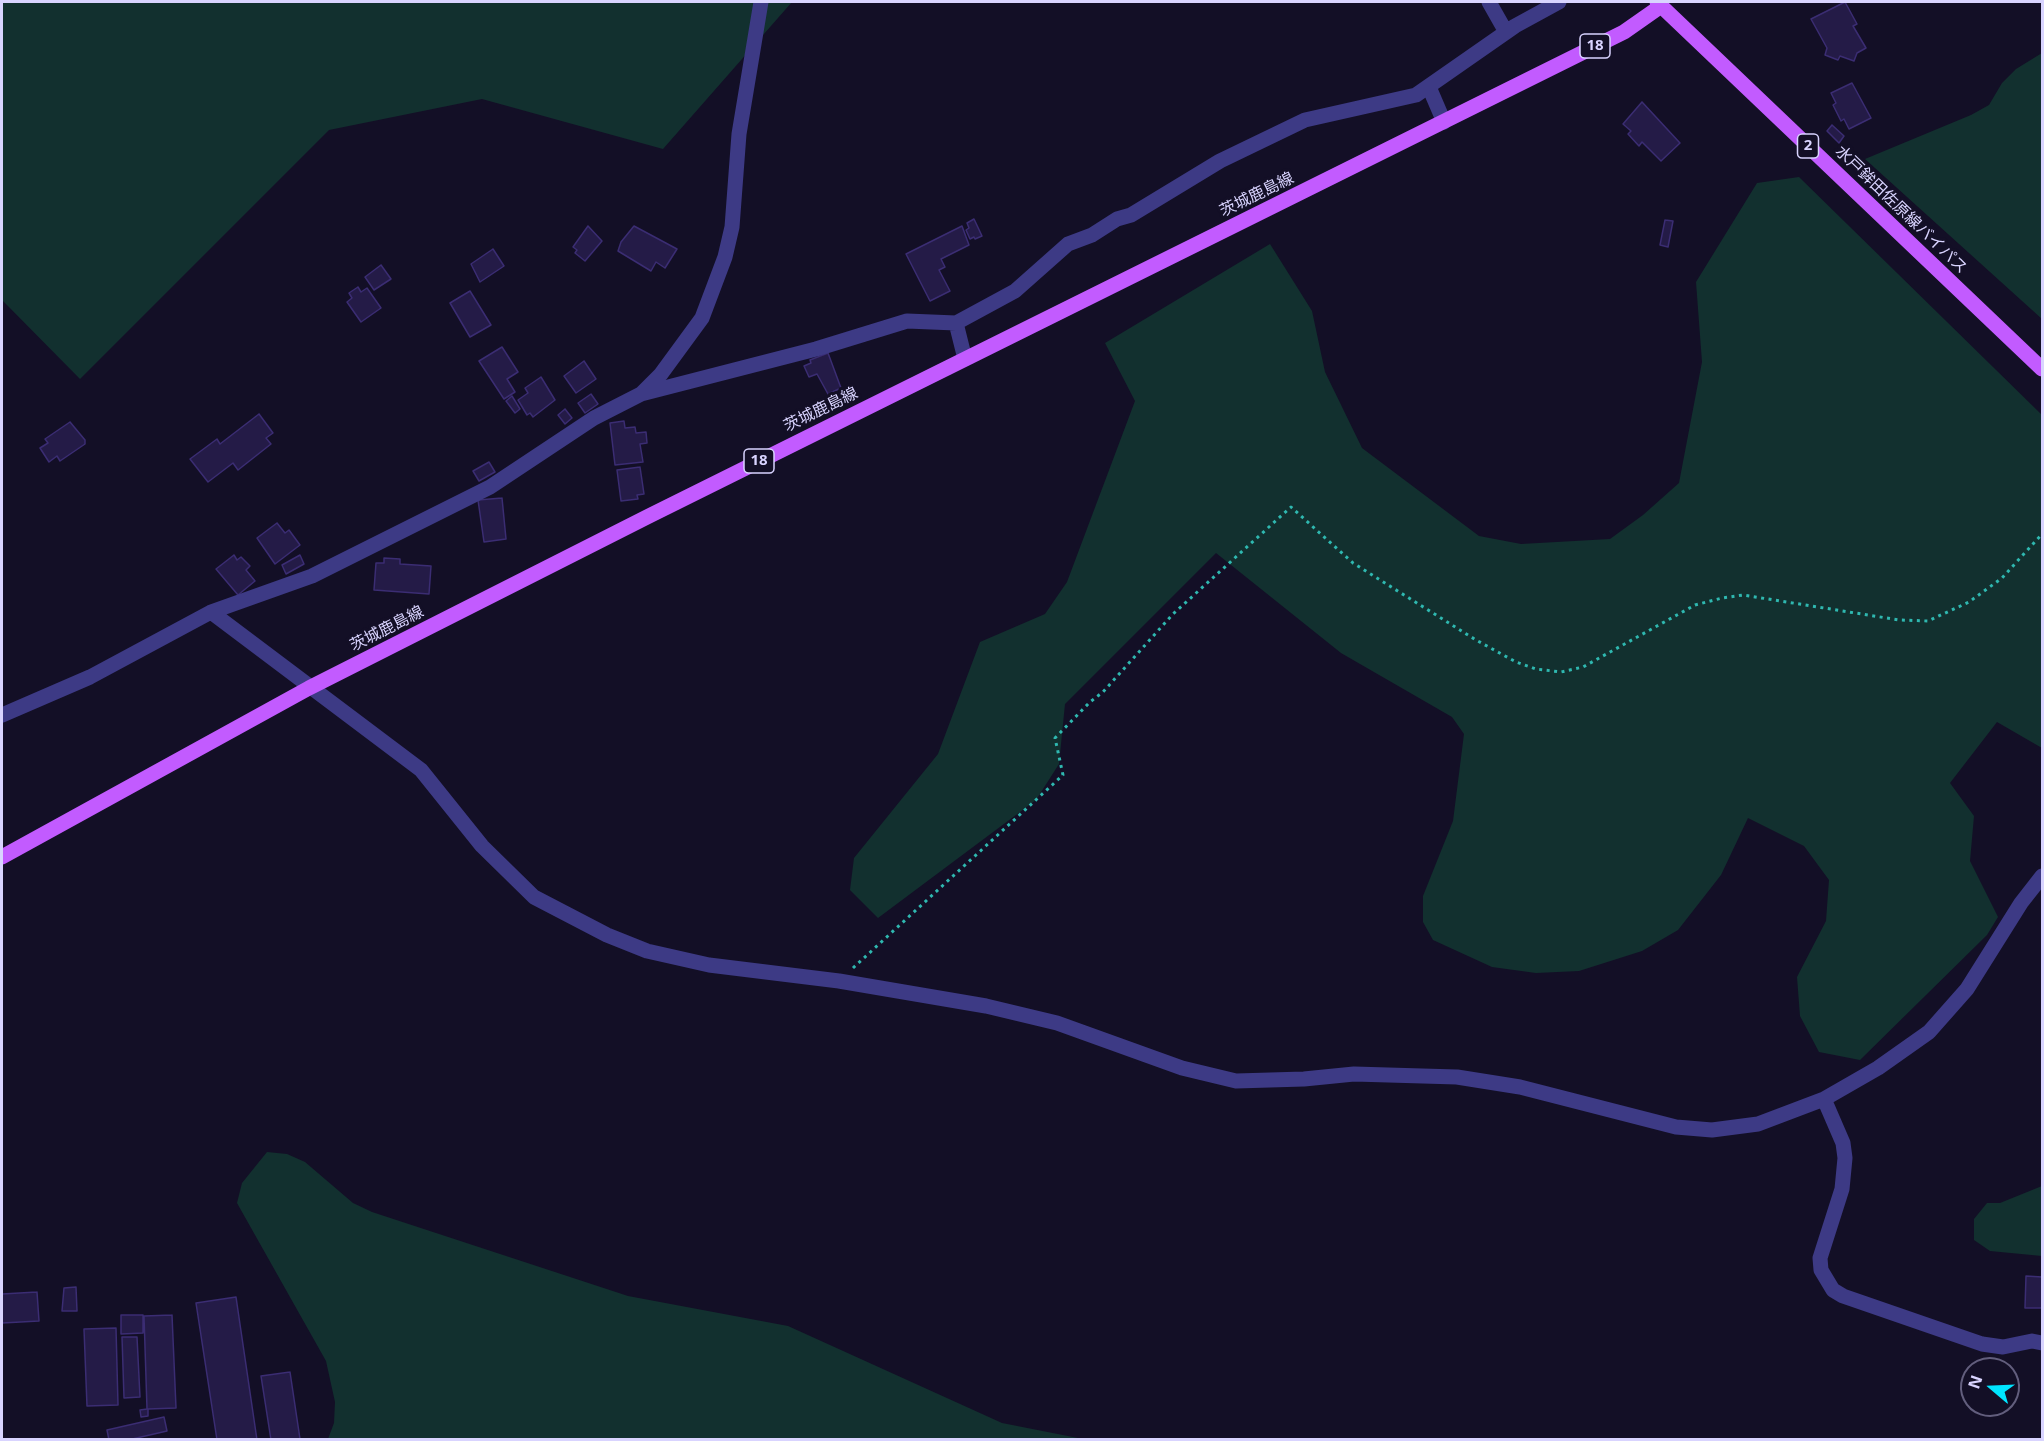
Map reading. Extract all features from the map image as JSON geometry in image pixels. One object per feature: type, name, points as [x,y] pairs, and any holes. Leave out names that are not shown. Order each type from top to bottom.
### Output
[{"type":"main road","name":"茨城鹿島線","points":[[2,857],[309,688],[1624,32],[1659,4]]},
{"type":"main road","name":"水戸鉾田佐原線バイパス","points":[[1659,4],[2043,369]]},
{"type":"street","points":[[640,394],[661,374],[702,318],[722,267],[732,227],[739,134],[761,2]]},
{"type":"street","points":[[1489,2],[1506,32]]},
{"type":"street","points":[[2,715],[90,677],[211,612],[312,576],[490,487],[594,418],[640,394],[806,352],[907,321],[956,322],[1015,291],[1068,244],[1092,235],[1117,219],[1131,215],[1220,160],[1305,120],[1416,95],[1506,32],[1559,2]]},
{"type":"street","points":[[1429,87],[1444,122]]},
{"type":"street","points":[[956,322],[965,359]]},
{"type":"street","points":[[211,612],[309,688],[421,770],[482,846],[534,897],[577,921],[647,951],[709,965],[838,981],[986,1006],[1057,1023],[1182,1068],[1236,1081],[1304,1079],[1354,1074],[1457,1077],[1531,1090],[1676,1127],[1712,1130],[1758,1124],[1824,1099],[1878,1068],[1929,1032],[1967,990],[2021,903],[2043,876]]},
{"type":"street","points":[[1824,1099],[1843,1143],[1845,1158],[1842,1189],[1820,1258],[1821,1270],[1833,1290],[1843,1296],[1982,1344],[2003,1347],[2032,1341],[2043,1343]]},
{"type":"path","points":[[838,981],[1063,775],[1054,738],[1103,692],[1173,614],[1291,507],[1353,563],[1476,640],[1516,662],[1536,669],[1561,672],[1583,667],[1695,605],[1743,595],[1899,620],[1928,621],[1969,602],[2002,578],[2043,534]]},
{"type":"green space","points":[[2,2],[792,2],[663,149],[482,99],[329,130],[80,379],[2,300]]},
{"type":"green space","points":[[2042,53],[2042,319],[1865,159],[1971,115],[1989,105],[2002,83],[2016,69]]},
{"type":"green space","points":[[1799,177],[2042,415],[2042,748],[1997,722],[1950,783],[1974,816],[1970,861],[1998,917],[1987,935],[1860,1060],[1819,1052],[1800,1016],[1797,977],[1826,921],[1829,880],[1804,846],[1748,818],[1721,875],[1678,930],[1642,951],[1579,971],[1536,973],[1492,967],[1433,940],[1423,922],[1423,896],[1453,821],[1464,734],[1452,717],[1341,653],[1216,553],[1065,704],[1059,764],[1036,800],[878,918],[850,890],[854,858],[938,754],[980,642],[1045,614],[1067,582],[1135,401],[1105,343],[1270,244],[1312,311],[1325,372],[1362,448],[1479,536],[1521,544],[1610,539],[1643,515],[1679,483],[1702,362],[1696,282],[1757,183]]},
{"type":"green space","points":[[267,1152],[287,1154],[305,1162],[353,1203],[372,1212],[628,1296],[788,1326],[1002,1423],[1083,1439],[328,1439],[334,1423],[335,1402],[326,1361],[237,1203],[242,1183]]},
{"type":"green space","points":[[2042,1186],[2042,1256],[1990,1251],[1974,1240],[1974,1219],[1987,1203],[2000,1203]]},
{"type":"building","points":[[1845,2],[1857,24],[1853,26],[1866,48],[1857,53],[1854,61],[1840,56],[1838,60],[1825,55],[1827,48],[1811,19]]},
{"type":"building","points":[[1852,83],[1871,118],[1849,129],[1844,119],[1841,121],[1833,105],[1836,103],[1831,93]]},
{"type":"building","points":[[1642,102],[1680,143],[1661,161],[1642,142],[1639,146],[1628,134],[1631,131],[1623,124]]},
{"type":"building","points":[[1832,125],[1844,136],[1839,143],[1827,131]]},
{"type":"building","points":[[974,219],[982,236],[970,239],[966,230],[969,228],[967,223]]},
{"type":"building","points":[[1665,220],[1673,221],[1668,247],[1660,245]]},
{"type":"building","points":[[588,226],[602,241],[585,261],[575,253],[577,250],[573,247]]},
{"type":"building","points":[[634,226],[677,249],[665,268],[656,262],[651,271],[618,251],[621,242]]},
{"type":"building","points":[[962,226],[969,245],[941,259],[945,267],[939,270],[950,291],[930,301],[906,254]]},
{"type":"building","points":[[493,249],[504,266],[480,282],[471,264]]},
{"type":"building","points":[[381,265],[391,279],[374,290],[365,277]]},
{"type":"building","points":[[358,287],[361,292],[367,288],[381,308],[361,322],[347,302],[352,298],[349,293]]},
{"type":"building","points":[[470,291],[491,325],[470,337],[450,303]]},
{"type":"building","points":[[502,347],[518,372],[507,379],[515,392],[504,399],[479,361]]},
{"type":"building","points":[[828,353],[841,388],[828,394],[817,374],[809,377],[804,366],[811,363],[810,360]]},
{"type":"building","points":[[584,361],[596,379],[576,393],[564,376]]},
{"type":"building","points":[[541,377],[555,400],[533,417],[530,413],[527,415],[518,400],[528,393],[525,388]]},
{"type":"building","points":[[591,394],[598,404],[585,413],[578,403]]},
{"type":"building","points":[[512,396],[520,409],[515,413],[506,401]]},
{"type":"building","points":[[565,409],[572,418],[565,424],[558,415]]},
{"type":"building","points":[[259,414],[273,433],[266,438],[271,444],[238,470],[233,463],[208,482],[190,459],[217,439],[220,444]]},
{"type":"building","points":[[624,421],[625,428],[635,427],[636,433],[646,432],[647,443],[640,444],[643,462],[615,465],[610,423]]},
{"type":"building","points":[[70,422],[85,440],[85,444],[60,461],[57,456],[49,462],[40,448],[48,443],[45,439]]},
{"type":"building","points":[[489,462],[495,472],[479,481],[473,471]]},
{"type":"building","points":[[640,467],[644,494],[637,495],[638,499],[621,501],[617,470]]},
{"type":"building","points":[[502,498],[506,539],[484,542],[478,500]]},
{"type":"building","points":[[277,523],[285,533],[289,530],[300,545],[275,564],[257,538]]},
{"type":"building","points":[[234,555],[237,560],[241,557],[250,566],[246,570],[255,581],[238,595],[216,569]]},
{"type":"building","points":[[300,555],[304,564],[286,574],[282,565]]},
{"type":"building","points":[[384,558],[400,559],[400,564],[431,566],[429,594],[374,590],[376,563],[384,563]]},
{"type":"building","points":[[2026,1276],[2042,1277],[2042,1308],[2025,1308]]},
{"type":"building","points":[[76,1287],[77,1311],[62,1311],[64,1288]]},
{"type":"building","points":[[37,1292],[39,1321],[2,1323],[2,1294]]},
{"type":"building","points":[[236,1297],[257,1440],[217,1440],[196,1303]]},
{"type":"building","points":[[121,1315],[143,1315],[143,1333],[121,1334]]},
{"type":"building","points":[[172,1315],[176,1408],[148,1409],[148,1416],[141,1417],[140,1410],[147,1409],[144,1316]]},
{"type":"building","points":[[116,1328],[118,1405],[87,1406],[84,1329]]},
{"type":"building","points":[[122,1337],[137,1337],[140,1397],[124,1398]]},
{"type":"building","points":[[290,1372],[300,1439],[271,1440],[261,1376]]},
{"type":"building","points":[[164,1417],[167,1431],[128,1440],[109,1440],[107,1430]]}]
